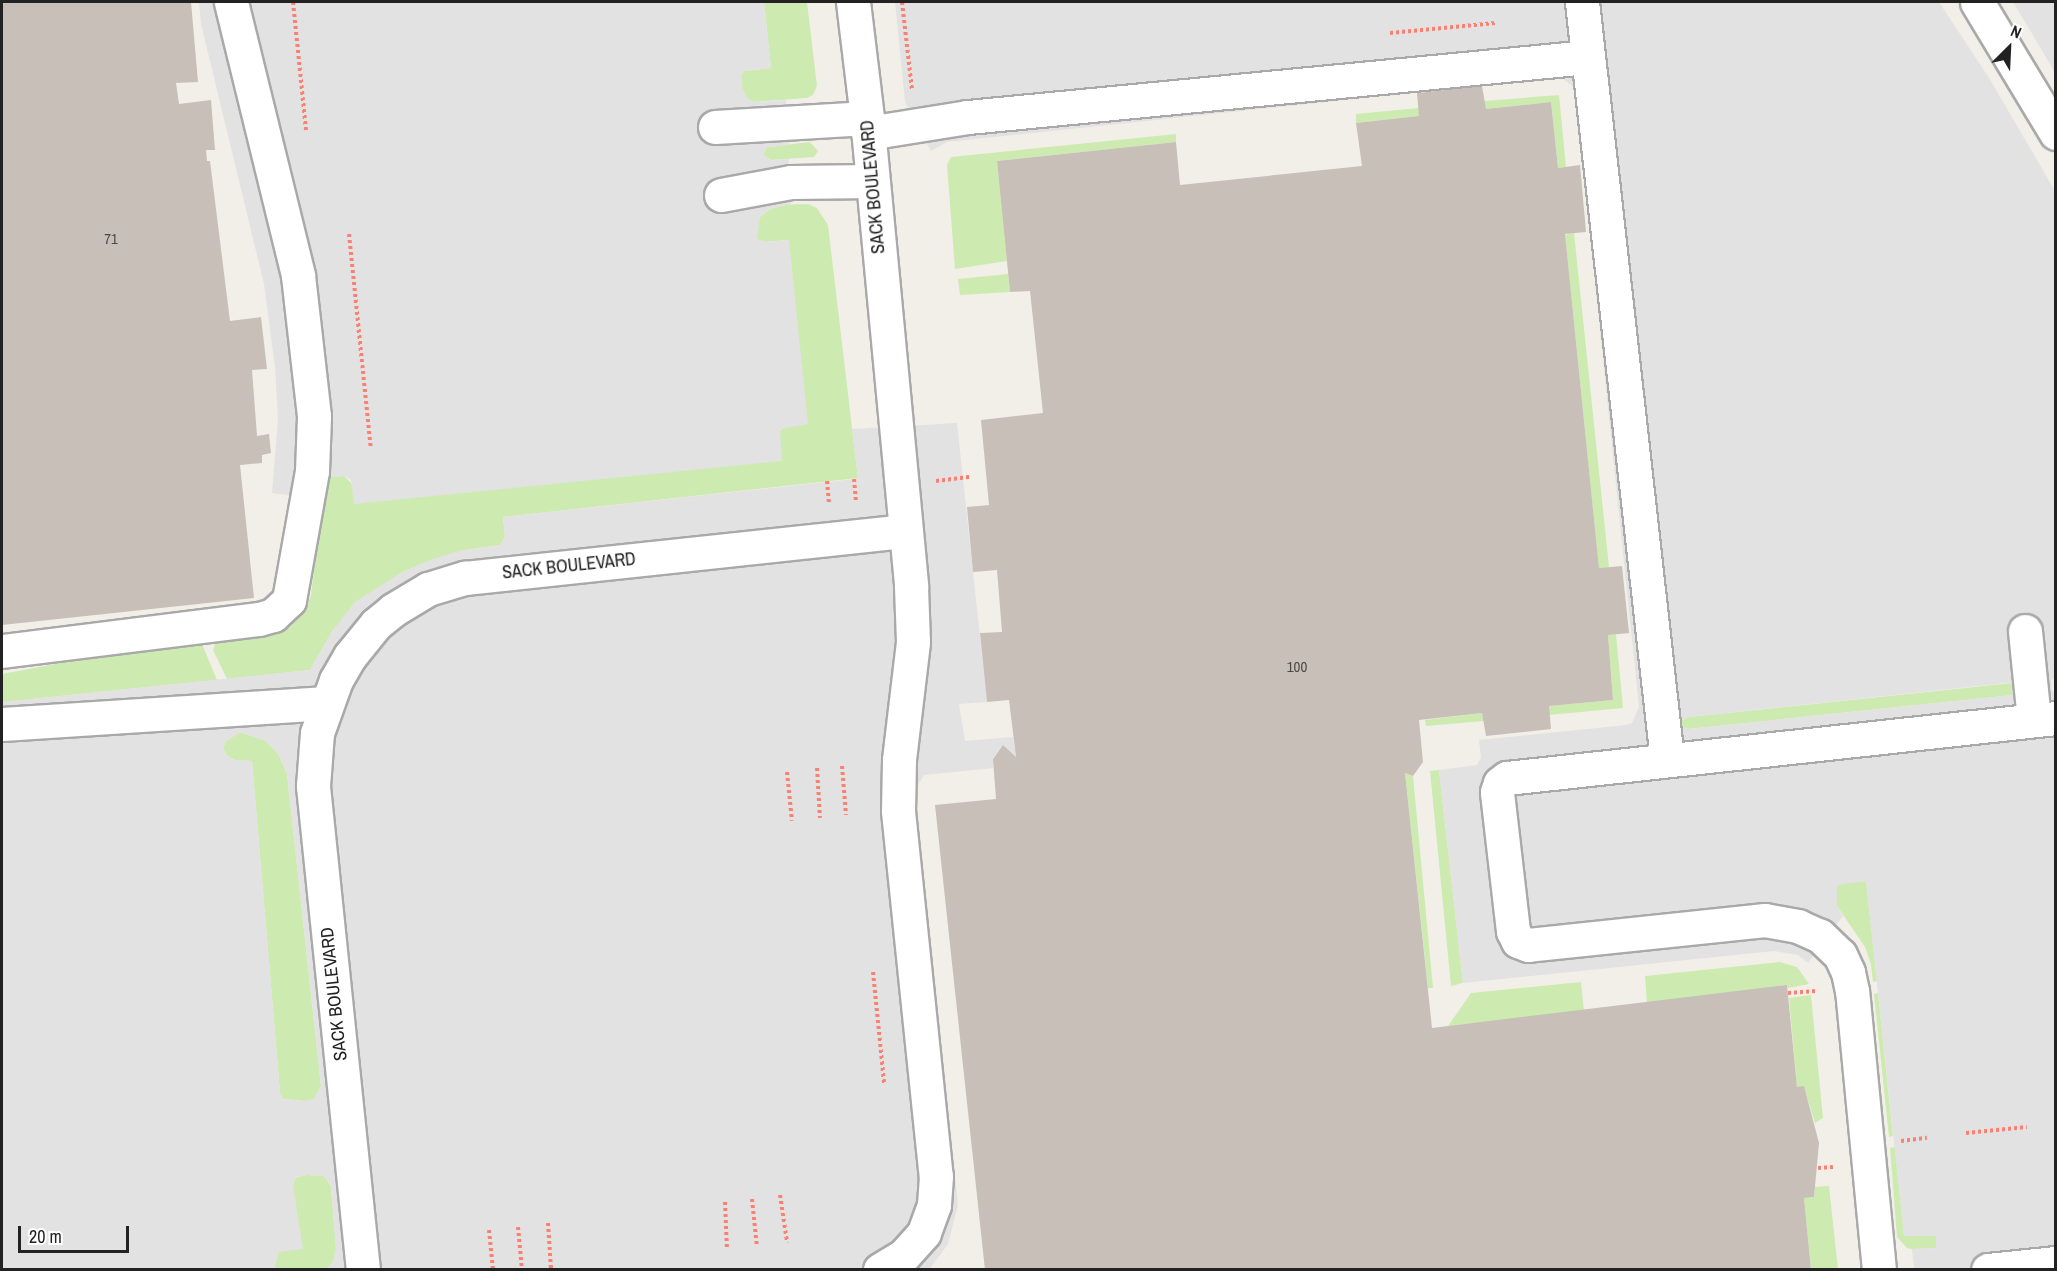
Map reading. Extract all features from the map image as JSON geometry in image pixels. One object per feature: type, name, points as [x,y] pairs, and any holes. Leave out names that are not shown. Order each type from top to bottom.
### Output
[{"type":"street","points":[[2,651],[261,619],[273,615],[289,600],[312,471],[314,416],[298,275],[231,2]]},
{"type":"street","name":"SACK BOULEVARD","points":[[363,1269],[313,786],[317,733],[326,703],[350,656],[376,624],[410,599],[446,583],[486,575],[906,531],[868,126],[853,2]]},
{"type":"street","points":[[1582,2],[1667,760]]},
{"type":"street","points":[[1977,2],[2055,133]]},
{"type":"street","points":[[715,127],[868,126],[1588,57]]},
{"type":"street","points":[[721,195],[791,182],[873,181]]},
{"type":"street","points":[[880,1269],[914,1247],[928,1224],[936,1197],[898,811],[899,760],[913,642],[906,531]]},
{"type":"street","points":[[1880,1269],[1852,991],[1848,972],[1832,946],[1820,936],[1798,926],[1765,920],[1528,945],[1518,941],[1513,931],[1497,792],[1500,783],[1507,778],[2045,719],[2025,631]]},
{"type":"street","points":[[2,724],[326,703]]},
{"type":"street","points":[[1988,1269],[2055,1263]]},
{"type":"path","points":[[293,2],[306,130]]},
{"type":"path","points":[[902,2],[913,97]]},
{"type":"path","points":[[1390,33],[1496,23]]},
{"type":"path","points":[[349,234],[371,449]]},
{"type":"path","points":[[842,766],[846,815]]},
{"type":"path","points":[[817,768],[820,818]]},
{"type":"path","points":[[788,772],[792,821]]},
{"type":"path","points":[[873,972],[884,1083]]},
{"type":"path","points":[[1788,993],[1816,991]]},
{"type":"path","points":[[1966,1134],[2027,1127]]},
{"type":"path","points":[[1894,1142],[1927,1138]]},
{"type":"path","points":[[1818,1168],[1834,1167]]},
{"type":"path","points":[[780,1195],[787,1242]]},
{"type":"path","points":[[753,1198],[757,1247]]},
{"type":"path","points":[[725,1202],[727,1249]]},
{"type":"path","points":[[548,1223],[551,1269]]},
{"type":"path","points":[[518,1227],[522,1269]]},
{"type":"path","points":[[489,1230],[493,1269]]},
{"type":"green space","points":[[764,2],[807,2],[817,86],[813,95],[807,98],[753,102],[747,98],[742,88],[741,75],[744,71],[771,68]]},
{"type":"green space","points":[[1559,95],[1566,167],[1558,168],[1551,102],[1486,109],[1484,101]]},
{"type":"green space","points":[[1419,108],[1419,116],[1356,123],[1356,114]]},
{"type":"green space","points":[[1176,134],[1176,142],[997,161],[1007,261],[955,269],[947,165],[951,157]]},
{"type":"green space","points":[[810,142],[818,151],[814,157],[771,160],[763,155],[767,147]]},
{"type":"green space","points":[[808,204],[817,208],[828,225],[858,478],[503,517],[505,537],[500,545],[459,551],[402,572],[333,630],[310,670],[227,679],[213,650],[216,640],[274,633],[289,628],[306,610],[311,595],[324,485],[331,477],[344,476],[352,484],[778,436],[782,427],[807,424],[788,240],[761,242],[757,239],[756,231],[760,217],[770,209],[780,205]]},
{"type":"green space","points":[[1574,233],[1609,567],[1599,568],[1565,235]]},
{"type":"green space","points":[[1008,274],[1010,292],[960,295],[958,279]]},
{"type":"green space","points":[[1616,634],[1623,708],[1549,715],[1549,706],[1613,700],[1608,635]]},
{"type":"green space","points":[[202,644],[217,680],[2,702],[2,674],[66,662]]},
{"type":"green space","points":[[2012,683],[2013,695],[1688,729],[1680,725],[1681,720],[1689,717]]},
{"type":"green space","points":[[1482,713],[1484,721],[1426,726],[1425,720]]},
{"type":"green space","points":[[240,732],[266,741],[279,755],[287,774],[321,1086],[314,1099],[304,1101],[283,1099],[280,1093],[252,761],[235,760],[227,756],[223,748],[226,741]]},
{"type":"green space","points":[[1439,770],[1463,983],[1451,986],[1430,771]]},
{"type":"green space","points":[[1405,773],[1413,776],[1433,988],[1428,988]]},
{"type":"green space","points":[[1866,881],[1877,981],[1873,982],[1871,964],[1865,947],[1837,906],[1836,888],[1839,883]]},
{"type":"green space","points":[[1780,962],[1797,967],[1809,984],[1647,1004],[1645,976]]},
{"type":"green space","points":[[1581,982],[1584,1011],[1448,1026],[1471,993]]},
{"type":"green space","points":[[1878,993],[1893,1136],[1889,1137],[1874,994]]},
{"type":"green space","points":[[1811,995],[1823,1118],[1815,1123],[1804,1087],[1797,1087],[1789,998]]},
{"type":"green space","points":[[1895,1147],[1904,1235],[1933,1234],[1936,1236],[1936,1248],[1907,1248],[1897,1237],[1890,1148]]},
{"type":"green space","points":[[324,1176],[331,1186],[336,1249],[333,1262],[326,1269],[274,1270],[294,1181],[297,1177]]},
{"type":"green space","points":[[1829,1186],[1838,1269],[1811,1269],[1804,1198],[1814,1197],[1815,1187]]},
{"type":"shaded area","points":[[199,2],[764,2],[771,68],[744,71],[741,75],[742,88],[747,98],[754,102],[786,100],[789,145],[767,147],[763,155],[771,160],[789,159],[791,204],[770,209],[760,217],[757,239],[767,242],[789,240],[808,424],[780,429],[782,461],[354,504],[351,480],[344,476],[331,477],[324,485],[322,500],[272,493],[278,418],[275,367],[264,284],[201,24]]},
{"type":"shaded area","points":[[895,2],[1939,2],[1991,81],[2055,191],[2056,678],[2051,680],[2052,691],[2056,691],[2055,1269],[1914,1269],[1912,1249],[1936,1248],[1936,1236],[1904,1236],[1866,881],[1837,885],[1837,906],[1843,916],[1808,963],[1798,955],[1774,951],[1463,983],[1439,770],[1477,765],[1481,758],[1479,740],[1626,725],[1632,723],[1639,707],[1575,88],[1562,78],[1553,78],[947,142],[931,151],[905,102]],"holes":[[[2012,683],[2013,695],[1688,729],[1680,725],[1681,720],[1689,717]]]},
{"type":"shaded area","points":[[2013,2],[2055,2],[2055,73],[2040,47]]},
{"type":"shaded area","points":[[957,423],[987,702],[959,704],[965,741],[1013,737],[1016,757],[1003,745],[993,758],[993,768],[924,775],[915,790],[958,1205],[948,1244],[929,1270],[326,1269],[333,1262],[336,1249],[331,1186],[324,1176],[307,1175],[296,1177],[293,1185],[303,1249],[279,1252],[274,1269],[2,1269],[2,702],[310,670],[333,630],[355,602],[402,572],[430,560],[459,551],[500,545],[505,537],[503,517],[858,478],[852,429]],"holes":[[[240,732],[266,741],[279,755],[287,774],[321,1086],[314,1099],[304,1101],[283,1099],[280,1093],[252,761],[235,760],[227,756],[223,748],[226,741]]]},
{"type":"building","points":[[2,2],[191,2],[198,82],[176,83],[179,104],[211,100],[215,150],[206,150],[207,161],[210,161],[230,321],[261,317],[267,369],[252,370],[257,436],[269,434],[271,453],[262,455],[262,463],[240,465],[254,598],[2,625]]},
{"type":"building","points":[[1482,86],[1486,109],[1551,102],[1558,168],[1580,165],[1586,232],[1565,234],[1599,568],[1622,566],[1629,633],[1608,635],[1613,700],[1549,706],[1551,729],[1486,736],[1482,713],[1419,720],[1423,762],[1413,776],[1405,773],[1432,1028],[1787,985],[1797,1087],[1804,1086],[1819,1143],[1814,1197],[1804,1198],[1811,1270],[985,1270],[935,805],[996,799],[993,759],[1003,745],[1016,757],[1009,700],[987,702],[980,633],[1002,632],[997,570],[973,572],[967,507],[989,505],[981,420],[1043,413],[1030,291],[1010,292],[997,161],[1176,142],[1180,185],[1362,166],[1356,123],[1419,116],[1417,93]]}]
